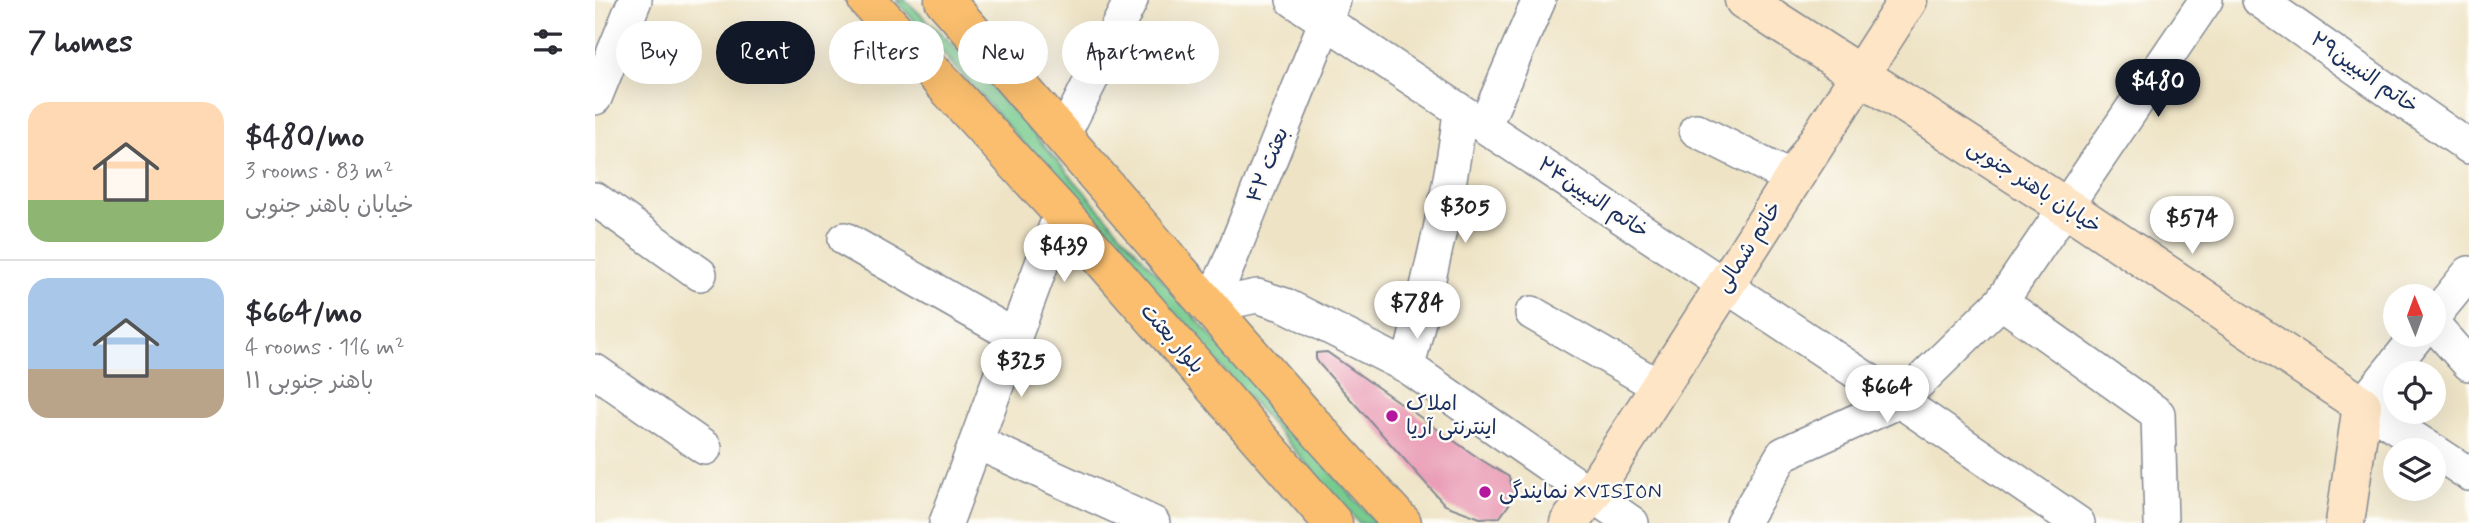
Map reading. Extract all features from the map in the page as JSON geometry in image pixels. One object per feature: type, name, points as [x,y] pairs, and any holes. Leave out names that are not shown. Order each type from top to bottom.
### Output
[{"type":"main road","name":"بلوار بعثت","points":[[867,0],[1061,212],[1333,523]]},
{"type":"main road","points":[[944,0],[1064,134],[1209,306],[1408,520]]},
{"type":"street","points":[[595,98],[635,0]]},
{"type":"street","points":[[1064,134],[1131,0]]},
{"type":"street","name":"خاتم النبیین۲۴","points":[[1293,0],[1329,11],[1472,118],[1900,401],[2078,523]]},
{"type":"street","points":[[1408,367],[1438,242],[1456,150],[1539,0]]},
{"type":"street","name":"خیابان باهنر جنوبی","points":[[1744,0],[2066,207],[2362,405]]},
{"type":"street","name":"خاتم شمالی","points":[[1580,509],[1908,0]]},
{"type":"street","points":[[1742,523],[1783,454],[1900,401],[2001,302],[2206,0]]},
{"type":"street","name":"خاتم النبیین۲۹","points":[[2259,0],[2469,147]]},
{"type":"street","name":"بعثت ۴۲","points":[[1209,306],[1227,268],[1329,11]]},
{"type":"street","points":[[1696,131],[1793,179]]},
{"type":"street","points":[[595,199],[700,274]]},
{"type":"street","points":[[947,522],[1061,212]]},
{"type":"street","points":[[845,240],[1015,336]]},
{"type":"street","points":[[2447,300],[2469,273]]},
{"type":"street","points":[[1209,306],[1257,296],[1285,305],[1408,367],[1580,509],[1632,523]]},
{"type":"street","points":[[2001,302],[2158,414],[2161,523]]},
{"type":"street","points":[[1532,313],[1660,387]]},
{"type":"street","points":[[2447,339],[2469,364]]},
{"type":"street","points":[[2345,523],[2362,405],[2409,347]]},
{"type":"street","points":[[595,371],[705,448]]},
{"type":"street","points":[[2362,405],[2413,438]]},
{"type":"street","points":[[976,442],[1153,523]]},
{"type":"street","points":[[2446,459],[2469,474]]},
{"type":"street","points":[[1550,523],[1580,509]]},
{"type":"green space","points":[[896,0],[905,0],[928,21],[915,21]]},
{"type":"green space","points":[[944,36],[958,49],[958,70],[944,54]]},
{"type":"green space","points":[[970,84],[990,84],[1376,523],[1359,523]]},
{"type":"building","points":[[1327,352],[1509,477],[1515,496],[1500,517],[1480,518],[1445,505],[1320,365],[1316,353]]},
{"type":"place","name":"املاک اینترنتی آریا","points":[[1392,416]]},
{"type":"place","name":"نمایندگی XVISION","points":[[1485,492]]}]
